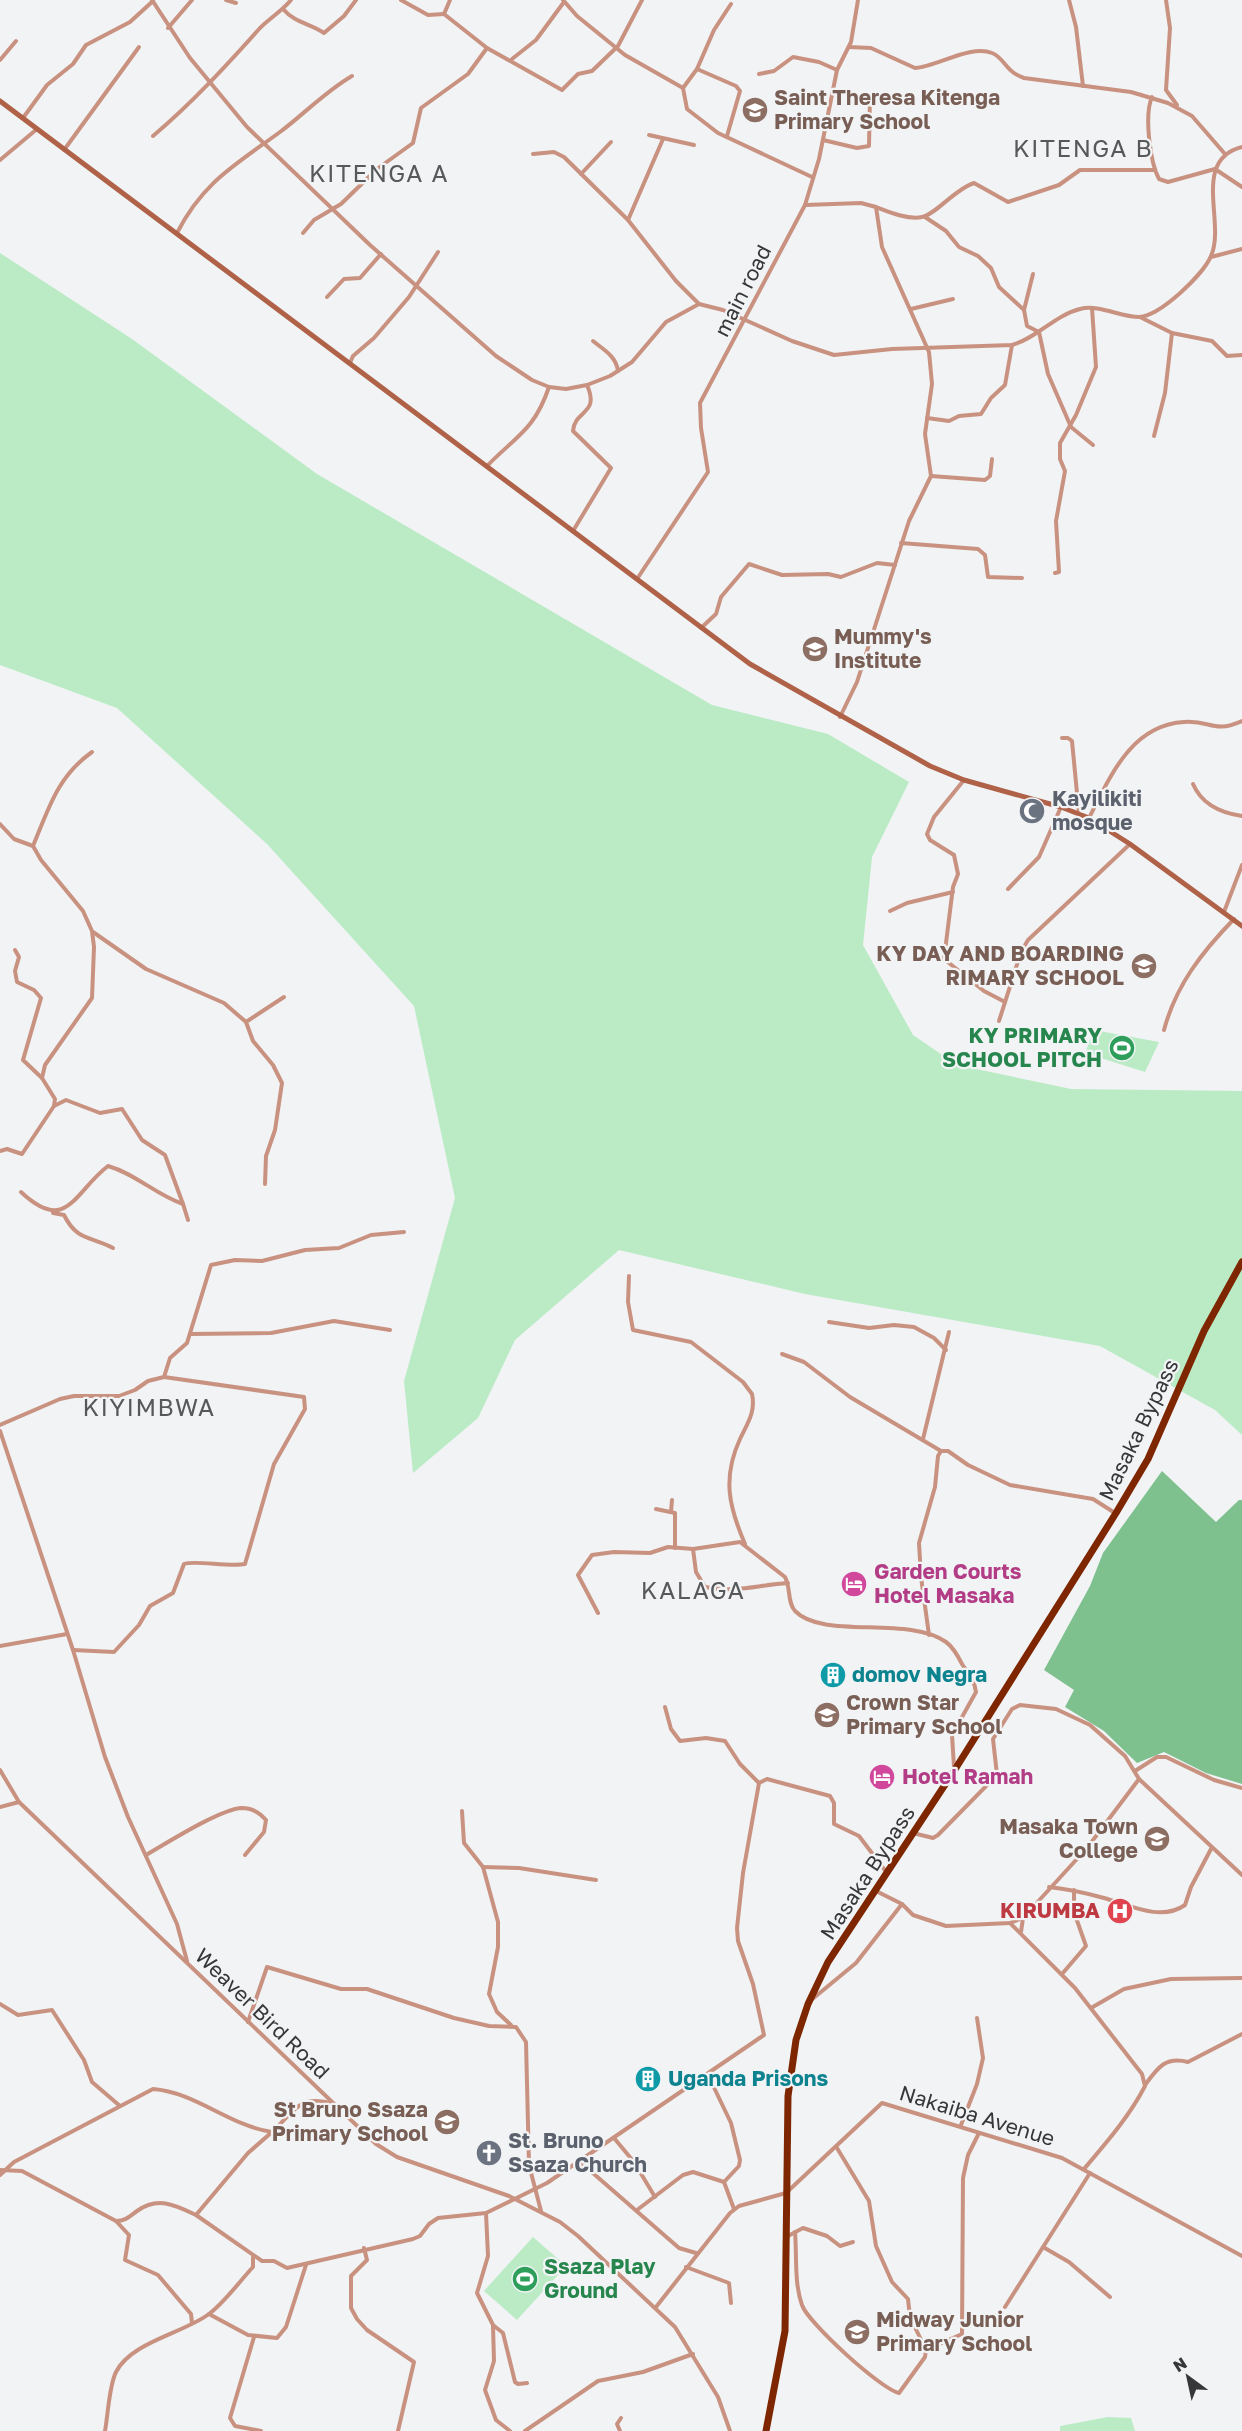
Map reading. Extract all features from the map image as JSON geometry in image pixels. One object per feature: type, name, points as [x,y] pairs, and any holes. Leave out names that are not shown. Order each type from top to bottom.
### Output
[{"type":"highway","name":"Masaka Bypass","points":[[766,2431],[785,2331],[792,2234],[786,2193],[786,2128],[792,2062],[807,2004],[828,1962],[954,1771],[1116,1513],[1164,1427],[1204,1331],[1242,1262]]},
{"type":"main road","points":[[0,101],[750,664],[919,761],[964,780],[1061,807],[1089,818],[1130,844],[1242,926]]},
{"type":"street","points":[[23,118],[47,85],[73,64],[86,45],[130,22],[153,0],[168,28],[210,84],[264,144],[332,210],[496,356],[532,380],[549,387],[566,389],[587,385],[618,371],[632,362],[666,322],[699,304]]},
{"type":"street","points":[[168,28],[192,0]]},
{"type":"street","points":[[226,0],[236,3]]},
{"type":"street","points":[[153,136],[210,84],[267,21],[291,0]]},
{"type":"street","points":[[283,9],[294,20],[313,26],[324,33],[344,16],[356,0]]},
{"type":"street","points":[[401,0],[428,15],[444,14],[488,48],[512,60],[527,72],[564,90],[578,74],[592,71],[621,42],[642,0]]},
{"type":"street","points":[[444,14],[450,0]]},
{"type":"street","name":"main road","points":[[637,579],[708,472],[701,428],[700,404],[745,320],[766,274],[805,205],[823,140],[837,70],[849,47],[858,0]]},
{"type":"street","points":[[1069,0],[1076,27],[1083,86]]},
{"type":"street","points":[[1166,0],[1170,28],[1166,90],[1169,97],[1192,116],[1225,154]]},
{"type":"street","points":[[512,60],[536,40],[564,1],[615,48],[683,88]]},
{"type":"street","points":[[731,4],[714,30],[697,69],[683,88],[687,109],[718,133],[812,177]]},
{"type":"street","points":[[0,60],[16,41]]},
{"type":"street","points":[[63,150],[139,47]]},
{"type":"street","points":[[849,47],[871,48],[915,68],[943,59],[985,51],[999,58],[1012,74],[1024,78],[1131,92],[1180,107]]},
{"type":"street","points":[[303,234],[314,220],[332,210],[377,169],[413,143],[417,133],[417,118],[422,108],[468,74],[488,48]]},
{"type":"street","points":[[759,74],[774,70],[793,57],[819,62],[837,70]]},
{"type":"street","points":[[697,69],[736,86],[740,91],[727,136]]},
{"type":"street","points":[[176,234],[192,206],[216,178],[352,76]]},
{"type":"street","points":[[823,140],[857,148],[869,146],[870,96]]},
{"type":"street","points":[[1152,97],[1148,110],[1151,158],[1159,180],[1164,182],[1215,170],[1242,187]]},
{"type":"street","points":[[0,160],[37,129]]},
{"type":"street","points":[[649,135],[663,140],[694,145]]},
{"type":"street","points":[[628,220],[663,140]]},
{"type":"street","points":[[581,174],[611,142]]},
{"type":"street","points":[[1211,257],[1215,170],[1225,154],[1242,147]]},
{"type":"street","points":[[533,154],[554,152],[581,174],[628,220],[669,272],[699,304],[723,310],[792,341],[834,355],[927,347],[1012,345],[1039,332],[1069,312],[1092,308],[1140,317],[1172,333],[1207,339],[1225,355],[1242,355]]},
{"type":"street","points":[[925,217],[949,196],[974,183],[1008,202],[1059,185],[1080,170],[1155,170]]},
{"type":"street","points":[[805,205],[861,203],[900,215],[925,217],[946,231],[959,248],[978,256],[992,268],[999,287],[1024,310]]},
{"type":"street","points":[[840,717],[857,682],[901,543],[931,476],[925,434],[932,378],[927,347],[882,247],[876,207]]},
{"type":"street","points":[[1140,317],[1152,313],[1176,297],[1211,257],[1242,249]]},
{"type":"street","points":[[350,364],[353,356],[374,338],[417,285],[438,252]]},
{"type":"street","points":[[327,297],[344,279],[362,276],[381,254]]},
{"type":"street","points":[[1033,274],[1024,310],[1028,326],[1039,332],[1048,374],[1070,425],[1074,431],[1093,445]]},
{"type":"street","points":[[911,309],[953,299]]},
{"type":"street","points":[[1055,573],[1059,572],[1060,564],[1056,521],[1065,471],[1060,459],[1060,443],[1096,367],[1092,308]]},
{"type":"street","points":[[1154,436],[1165,393],[1172,333]]},
{"type":"street","points":[[593,341],[605,348],[617,362],[618,371]]},
{"type":"street","points":[[927,418],[949,421],[959,416],[981,414],[1006,382],[1012,345]]},
{"type":"street","points":[[572,531],[611,468],[573,431],[574,426],[591,405],[592,397],[587,385]]},
{"type":"street","points":[[486,466],[525,434],[538,413],[549,387]]},
{"type":"street","points":[[931,476],[985,480],[990,476],[992,459]]},
{"type":"street","points":[[901,543],[978,549],[986,555],[988,577],[1022,578]]},
{"type":"street","points":[[700,628],[716,614],[721,597],[749,564],[782,575],[828,574],[841,577],[877,563],[895,565]]},
{"type":"street","points":[[1089,818],[1119,762],[1150,732],[1185,722],[1205,723],[1220,729],[1242,721]]},
{"type":"street","points":[[1062,738],[1072,741],[1079,814]]},
{"type":"street","points":[[33,846],[54,794],[73,766],[92,752]]},
{"type":"street","points":[[964,780],[934,817],[927,834],[930,840],[955,858],[958,874],[953,892],[944,959],[984,991],[1005,1002]]},
{"type":"street","points":[[1193,784],[1200,796],[1219,811],[1242,816]]},
{"type":"street","points":[[1008,889],[1040,857],[1061,807]]},
{"type":"street","points":[[0,824],[14,839],[33,846],[41,860],[83,911],[92,931],[95,977],[92,998],[45,1065],[42,1078]]},
{"type":"street","points":[[999,1021],[1022,952],[1033,934],[1130,844]]},
{"type":"street","points":[[1224,912],[1242,865]]},
{"type":"street","points":[[890,911],[908,903],[953,892]]},
{"type":"street","points":[[1164,1030],[1170,1007],[1183,982],[1199,958],[1234,920]]},
{"type":"street","points":[[92,931],[146,969],[224,1003],[246,1022],[254,1041],[273,1065],[282,1083],[275,1130],[266,1156],[265,1184]]},
{"type":"street","points":[[0,1151],[7,1149],[22,1154],[54,1106],[55,1099],[42,1078],[23,1060],[41,998],[34,990],[17,981],[15,970],[19,957],[15,950]]},
{"type":"street","points":[[246,1022],[284,997]]},
{"type":"street","points":[[54,1106],[66,1100],[100,1113],[118,1108],[124,1111],[139,1137],[167,1158],[188,1220]]},
{"type":"street","points":[[50,1212],[69,1208],[108,1166],[134,1175],[169,1199],[183,1204]]},
{"type":"street","points":[[21,1192],[35,1205],[64,1215],[71,1229],[83,1237],[113,1248]]},
{"type":"street","points":[[164,1377],[170,1358],[184,1348],[190,1334],[210,1265],[235,1260],[262,1261],[305,1250],[339,1248],[371,1235],[404,1232]]},
{"type":"street","points":[[629,1276],[628,1302],[633,1330],[691,1342],[743,1382],[752,1394],[750,1419],[735,1450],[728,1496],[731,1513],[745,1544],[785,1577],[791,1604],[804,1618],[821,1623],[883,1627],[929,1635],[952,1647],[975,1687],[974,1699],[952,1735],[954,1771]]},
{"type":"street","points":[[190,1334],[271,1333],[334,1322],[390,1330]]},
{"type":"street","points":[[830,1322],[869,1328],[894,1324],[914,1327],[934,1338],[946,1350]]},
{"type":"street","points":[[923,1439],[949,1332]]},
{"type":"street","points":[[782,1354],[804,1362],[850,1397],[941,1451],[948,1451],[968,1465],[1010,1485],[1093,1499],[1116,1513]]},
{"type":"street","points":[[0,1425],[60,1399],[74,1396],[119,1396],[128,1394],[148,1381],[164,1377],[304,1397],[305,1409],[274,1464],[244,1564],[184,1564],[173,1593],[150,1606],[139,1625],[117,1650],[111,1652],[73,1650]]},
{"type":"street","points":[[0,1431],[68,1634],[105,1757],[177,1924],[187,1961]]},
{"type":"street","points":[[929,1635],[919,1544],[935,1487],[938,1456],[941,1451]]},
{"type":"street","points":[[670,1512],[672,1500]]},
{"type":"street","points":[[656,1509],[675,1513],[675,1548]]},
{"type":"street","points":[[598,1613],[578,1575],[592,1555],[614,1552],[644,1553],[675,1548],[693,1549],[734,1542],[745,1544]]},
{"type":"street","points":[[693,1549],[696,1572],[705,1587],[730,1591],[756,1585],[788,1583]]},
{"type":"street","points":[[0,1646],[68,1634]]},
{"type":"street","points":[[913,1833],[933,1838],[938,1835],[997,1775],[993,1739],[1012,1709],[1020,1705],[1056,1709],[1090,1725],[1112,1743],[1139,1779],[1211,1849],[1242,1875]]},
{"type":"street","points":[[665,1707],[671,1729],[680,1741],[706,1738],[725,1741],[740,1764],[759,1783]]},
{"type":"street","points":[[1135,1771],[1157,1757],[1166,1757],[1214,1780],[1242,1788]]},
{"type":"street","name":"Weaver Bird Road","points":[[0,1770],[19,1802],[386,2152],[517,2200],[579,2236],[671,2321],[718,2397],[730,2431]]},
{"type":"street","points":[[759,1783],[767,1779],[830,1796],[834,1803],[834,1824],[859,1836],[887,1873]]},
{"type":"street","points":[[896,1912],[908,1912],[956,1928],[1010,1923],[1023,1918],[1048,1887],[1087,1848],[1139,1779]]},
{"type":"street","points":[[116,2222],[125,2220],[147,2205],[167,2202],[196,2215],[253,2257],[262,2261],[274,2261],[284,2268],[306,2265],[364,2248],[420,2236],[429,2224],[438,2218],[486,2212],[517,2200],[708,2075],[764,2036],[753,1984],[738,1941],[737,1928],[743,1874],[759,1783]]},
{"type":"street","points":[[0,1807],[19,1802]]},
{"type":"street","points":[[146,1855],[185,1832],[241,1808],[256,1811],[266,1820],[264,1832],[245,1855]]},
{"type":"street","points":[[462,1811],[464,1843],[483,1867],[498,1922],[498,1947],[489,1994],[497,2012],[520,2031],[526,2042],[529,2165],[541,2212]]},
{"type":"street","points":[[1048,1887],[1074,1890],[1139,1910],[1175,1911],[1185,1905],[1191,1887],[1211,1849]]},
{"type":"street","points":[[1234,1869],[1242,1866]]},
{"type":"street","points":[[483,1867],[519,1868],[597,1880]]},
{"type":"street","points":[[876,1890],[902,1904],[908,1912]]},
{"type":"street","points":[[1062,1974],[1086,1946],[1074,1912],[1074,1890]]},
{"type":"street","points":[[807,2004],[856,1963],[902,1904]]},
{"type":"street","points":[[1021,1933],[1023,1918]]},
{"type":"street","points":[[1010,1923],[1062,1974],[1091,2008],[1142,2074],[1145,2086]]},
{"type":"street","points":[[248,2022],[267,1967],[341,1989],[362,1988],[454,2019],[489,2026],[512,2026]]},
{"type":"street","points":[[1091,2008],[1124,1989],[1171,1979],[1242,1978]]},
{"type":"street","points":[[0,2004],[18,2015],[52,2010],[84,2060],[93,2082],[120,2106]]},
{"type":"street","points":[[961,2125],[977,2084],[983,2058],[977,2018]]},
{"type":"street","points":[[1084,2169],[1114,2133],[1151,2076],[1168,2061],[1178,2058],[1188,2062],[1242,2034]]},
{"type":"street","points":[[1142,2074],[1151,2076]]},
{"type":"street","points":[[708,2075],[731,2123],[740,2160],[739,2166],[724,2182]]},
{"type":"street","points":[[0,2175],[2,2170],[14,2162],[145,2092],[163,2090],[246,2126],[272,2132]]},
{"type":"street","points":[[196,2215],[248,2152],[304,2102],[312,2099],[335,2104]]},
{"type":"street","name":"Nakaiba Avenue","points":[[734,2209],[786,2193],[837,2148],[882,2103],[961,2125],[979,2133],[1062,2158],[1242,2256]]},
{"type":"street","points":[[926,2350],[962,2334],[963,2178],[968,2155],[979,2133]]},
{"type":"street","points":[[614,2138],[634,2162],[655,2197]]},
{"type":"street","points":[[837,2148],[869,2201],[876,2246],[892,2282],[908,2299],[910,2317],[926,2350],[925,2357],[907,2385],[897,2394],[826,2337],[801,2304],[792,2234],[803,2228],[842,2246],[853,2242]]},
{"type":"street","points":[[579,2161],[679,2248],[697,2254]]},
{"type":"street","points":[[2,2170],[22,2170],[116,2222],[129,2235],[125,2260],[155,2272],[191,2314],[202,2318]]},
{"type":"street","points":[[637,2210],[688,2173],[724,2182]]},
{"type":"street","points":[[1005,2307],[1090,2173]]},
{"type":"street","points":[[656,2307],[734,2209],[724,2182]]},
{"type":"street","points":[[486,2212],[488,2256],[476,2290],[494,2325],[503,2333],[515,2382],[527,2383]]},
{"type":"street","points":[[1042,2247],[1069,2262],[1110,2296]]},
{"type":"street","points":[[364,2248],[367,2260],[351,2277],[351,2308],[368,2330],[414,2362],[398,2431]]},
{"type":"street","points":[[253,2257],[253,2267]]},
{"type":"street","points":[[105,2431],[115,2376],[120,2366],[159,2337],[192,2324],[209,2314],[253,2267],[262,2261]]},
{"type":"street","points":[[209,2314],[254,2337],[272,2339],[282,2334],[306,2265]]},
{"type":"street","points":[[686,2267],[729,2283],[731,2303]]},
{"type":"street","points":[[191,2314],[192,2324]]},
{"type":"street","points":[[494,2325],[494,2361],[485,2390],[496,2420],[510,2431]]},
{"type":"street","points":[[254,2337],[230,2418],[235,2426],[261,2431]]},
{"type":"street","points":[[525,2431],[598,2381],[643,2372],[693,2354]]},
{"type":"street","points":[[620,2431],[617,2424],[621,2418]]},
{"type":"green space","points":[[0,253],[132,339],[317,474],[712,705],[828,734],[909,782],[872,857],[863,945],[913,1035],[957,1065],[1071,1089],[1242,1091],[1242,1435],[1215,1410],[1100,1346],[805,1294],[619,1250],[515,1340],[478,1418],[413,1473],[404,1381],[455,1198],[414,1006],[267,844],[117,708],[0,665]]},
{"type":"green space","name":"KY PRIMARY SCHOOL PITCH","points":[[1094,1030],[1159,1042],[1145,1072],[1085,1053]]},
{"type":"green space","points":[[1162,1471],[1216,1522],[1239,1500],[1242,1500],[1242,1784],[1206,1773],[1164,1752],[1137,1763],[1104,1731],[1065,1707],[1074,1690],[1044,1670],[1090,1586],[1103,1553]]},
{"type":"green space","name":"Ssaza Play Ground","points":[[533,2237],[566,2266],[517,2320],[484,2291]]},
{"type":"green space","points":[[1108,2417],[1131,2418],[1135,2431],[1060,2431],[1060,2426]]},
{"type":"place","name":"Saint Theresa Kitenga Primary School","points":[[755,110]]},
{"type":"place","name":"Mummy's Institute","points":[[815,649]]},
{"type":"place","name":"Kayilikiti mosque","points":[[1032,811]]},
{"type":"place","name":"KY DAY AND BOARDING RIMARY SCHOOL","points":[[1144,966]]},
{"type":"place","name":"KY PRIMARY SCHOOL PITCH","points":[[1122,1048]]},
{"type":"place","name":"Garden Courts Hotel Masaka","points":[[854,1584]]},
{"type":"place","name":"domov Negra","points":[[833,1675]]},
{"type":"place","name":"Crown Star Primary School","points":[[827,1715]]},
{"type":"place","name":"Hotel Ramah","points":[[882,1777]]},
{"type":"place","name":"Masaka Town College","points":[[1157,1839]]},
{"type":"place","name":"KIRUMBA","points":[[1120,1911]]},
{"type":"place","name":"Uganda Prisons","points":[[648,2079]]},
{"type":"place","name":"St Bruno Ssaza Primary School","points":[[447,2122]]},
{"type":"place","name":"St. Bruno Ssaza Church","points":[[489,2153]]},
{"type":"place","name":"Ssaza Play Ground","points":[[525,2279]]},
{"type":"place","name":"Midway Junior Primary School","points":[[857,2332]]},
{"type":"district","name":"KITENGA B","points":[[1083,149]]},
{"type":"district","name":"KITENGA A","points":[[379,174]]},
{"type":"district","name":"KIYIMBWA","points":[[149,1408]]},
{"type":"district","name":"KALAGA","points":[[693,1591]]}]
